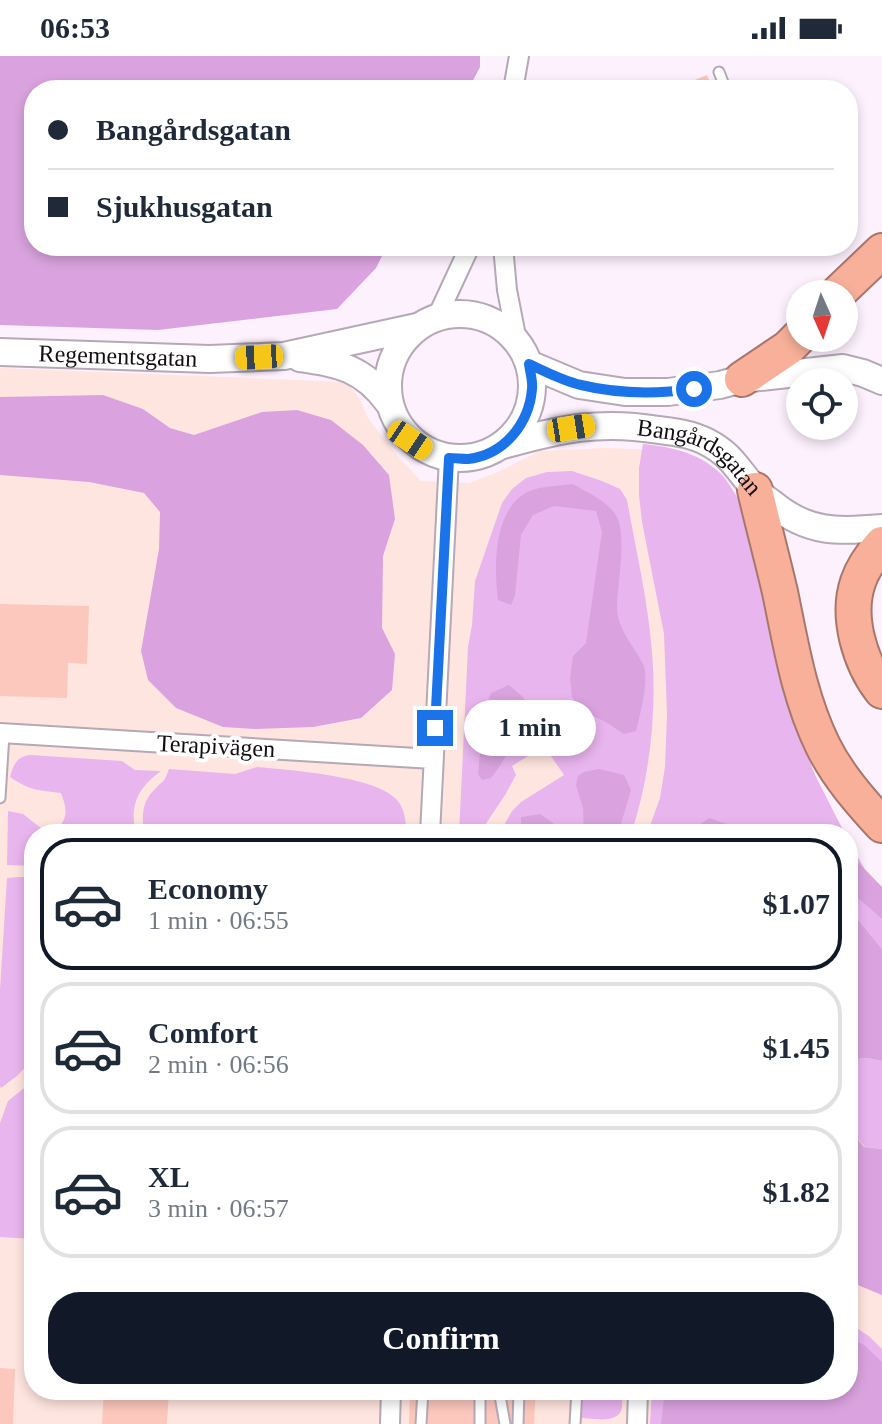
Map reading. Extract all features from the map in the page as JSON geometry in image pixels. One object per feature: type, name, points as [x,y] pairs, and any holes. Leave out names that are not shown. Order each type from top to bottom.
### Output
[{"type":"highway","points":[[852,280],[882,251]]},
{"type":"highway","points":[[742,379],[786,349]]},
{"type":"highway","points":[[755,490],[803,698],[824,747],[854,794],[882,825]]},
{"type":"highway","points":[[882,544],[864,567],[857,584],[855,628],[872,678],[882,691]]},
{"type":"street","points":[[515,80],[519,56]]},
{"type":"street","points":[[464,256],[427,322],[402,342],[392,360],[387,381],[388,402],[396,422],[410,440],[428,452],[468,459],[503,445],[519,429],[529,409],[533,386],[507,290],[504,256]]},
{"type":"street","points":[[427,322],[458,314],[480,317],[500,326],[523,352]]},
{"type":"street","name":"Regementsgatan","points":[[284,356],[427,322]]},
{"type":"street","name":"Regementsgatan","points":[[0,352],[210,359],[284,356],[322,360],[366,377],[388,402]]},
{"type":"street","name":"Bangårdsgatan","points":[[523,352],[579,385],[625,392],[668,392],[742,379],[843,368],[882,381]]},
{"type":"street","name":"Bangårdsgatan","points":[[503,445],[549,432],[594,425],[634,426],[683,434],[705,440],[725,453],[755,490],[785,514],[807,525],[826,530],[882,528]]},
{"type":"street","points":[[430,824],[449,458]]},
{"type":"street","name":"Terapivägen","points":[[2,734],[433,759]]},
{"type":"street","points":[[390,1424],[391,1400]]},
{"type":"street","points":[[637,1424],[638,1400]]},
{"type":"lane","points":[[719,72],[722,80]]},
{"type":"lane","points":[[0,798],[2,734]]},
{"type":"lane","points":[[421,1424],[422,1400]]},
{"type":"lane","points":[[480,1400],[480,1424]]},
{"type":"lane","points":[[501,1400],[505,1424]]},
{"type":"lane","points":[[518,1424],[519,1400]]},
{"type":"lane","points":[[575,1424],[576,1400]]},
{"type":"shaded area","points":[[0,56],[480,56],[480,67],[473,80],[24,80],[24,256],[382,256],[376,268],[337,309],[158,330],[0,325]]},
{"type":"shaded area","points":[[0,368],[347,382],[360,399],[368,418],[421,481],[469,483],[540,451],[605,448],[664,450],[763,652],[836,824],[24,824],[24,1400],[858,1400],[858,858],[882,887],[882,1424],[0,1424]]},
{"type":"shaded area","points":[[103,395],[143,409],[170,428],[194,435],[262,412],[297,410],[331,420],[363,445],[389,475],[395,519],[383,556],[382,628],[395,654],[392,690],[361,718],[313,727],[223,727],[176,708],[148,680],[141,651],[159,549],[160,512],[144,493],[89,482],[0,475],[0,397]]},
{"type":"shaded area","points":[[643,444],[693,455],[722,475],[741,503],[793,718],[815,775],[840,824],[651,824],[660,798],[665,767],[667,715],[664,634],[642,522],[639,468]]},
{"type":"shaded area","points":[[572,471],[602,481],[620,489],[627,500],[645,595],[653,674],[653,721],[638,813],[634,824],[505,824],[521,802],[564,775],[544,746],[512,766],[516,775],[486,824],[459,824],[468,647],[475,581],[502,503],[512,489],[526,478],[547,472]]},
{"type":"shaded area","points":[[573,484],[608,506],[620,526],[618,617],[645,670],[644,697],[636,731],[624,734],[577,709],[572,696],[570,678],[573,656],[586,643],[602,532],[596,511],[554,506],[533,515],[521,535],[515,595],[511,605],[498,600],[496,558],[506,514],[529,491]]},
{"type":"shaded area","points":[[509,685],[524,698],[520,721],[498,768],[491,778],[482,780],[478,774],[484,711],[491,693]]},
{"type":"shaded area","points":[[22,757],[122,761],[135,770],[161,771],[146,784],[137,798],[134,824],[61,824],[65,807],[61,793],[34,789],[10,777],[16,762]]},
{"type":"shaded area","points":[[257,767],[331,776],[370,785],[396,799],[405,824],[143,824],[145,805],[169,769],[235,774]]},
{"type":"shaded area","points":[[599,769],[624,775],[631,790],[621,824],[584,824],[583,808],[576,785],[578,776]]},
{"type":"shaded area","points":[[8,811],[23,814],[36,824],[24,824],[24,866],[7,865]]},
{"type":"shaded area","points":[[540,814],[554,824],[521,824],[521,817]]},
{"type":"shaded area","points":[[709,818],[727,824],[701,824]]},
{"type":"shaded area","points":[[858,857],[882,901],[882,949],[860,922]]},
{"type":"shaded area","points":[[858,862],[882,887],[882,919],[858,898]]},
{"type":"shaded area","points":[[24,877],[24,1069],[1,1088],[0,990],[7,878]]},
{"type":"shaded area","points":[[858,920],[882,949],[882,1061],[858,1059]]},
{"type":"shaded area","points":[[858,1059],[882,1061],[882,1149],[865,1147],[858,1139]]},
{"type":"shaded area","points":[[24,1088],[24,1238],[0,1237],[0,1123],[8,1101]]},
{"type":"shaded area","points":[[858,1140],[864,1147],[882,1149],[882,1295],[858,1285]]},
{"type":"shaded area","points":[[858,1329],[882,1349],[882,1378],[858,1354]]},
{"type":"shaded area","points":[[858,1342],[882,1362],[882,1424],[661,1424],[664,1400],[858,1400]]},
{"type":"shaded area","points":[[582,1400],[622,1400],[621,1411],[614,1418],[581,1418]]},
{"type":"shaded area","points":[[651,1400],[673,1400],[666,1424],[650,1424]]},
{"type":"building","points":[[0,604],[89,606],[87,664],[68,663],[67,698],[0,696]]},
{"type":"building","points":[[0,1368],[15,1369],[13,1424],[0,1424]]},
{"type":"building","points":[[103,1400],[168,1400],[167,1424],[102,1424]]},
{"type":"building","points":[[410,1400],[535,1400],[534,1424],[409,1424]]},
{"type":"route","points":[[435,728],[449,458],[468,459],[486,454],[503,445],[519,429],[529,409],[533,386],[529,364],[579,385],[600,389],[668,392],[694,389]]}]
